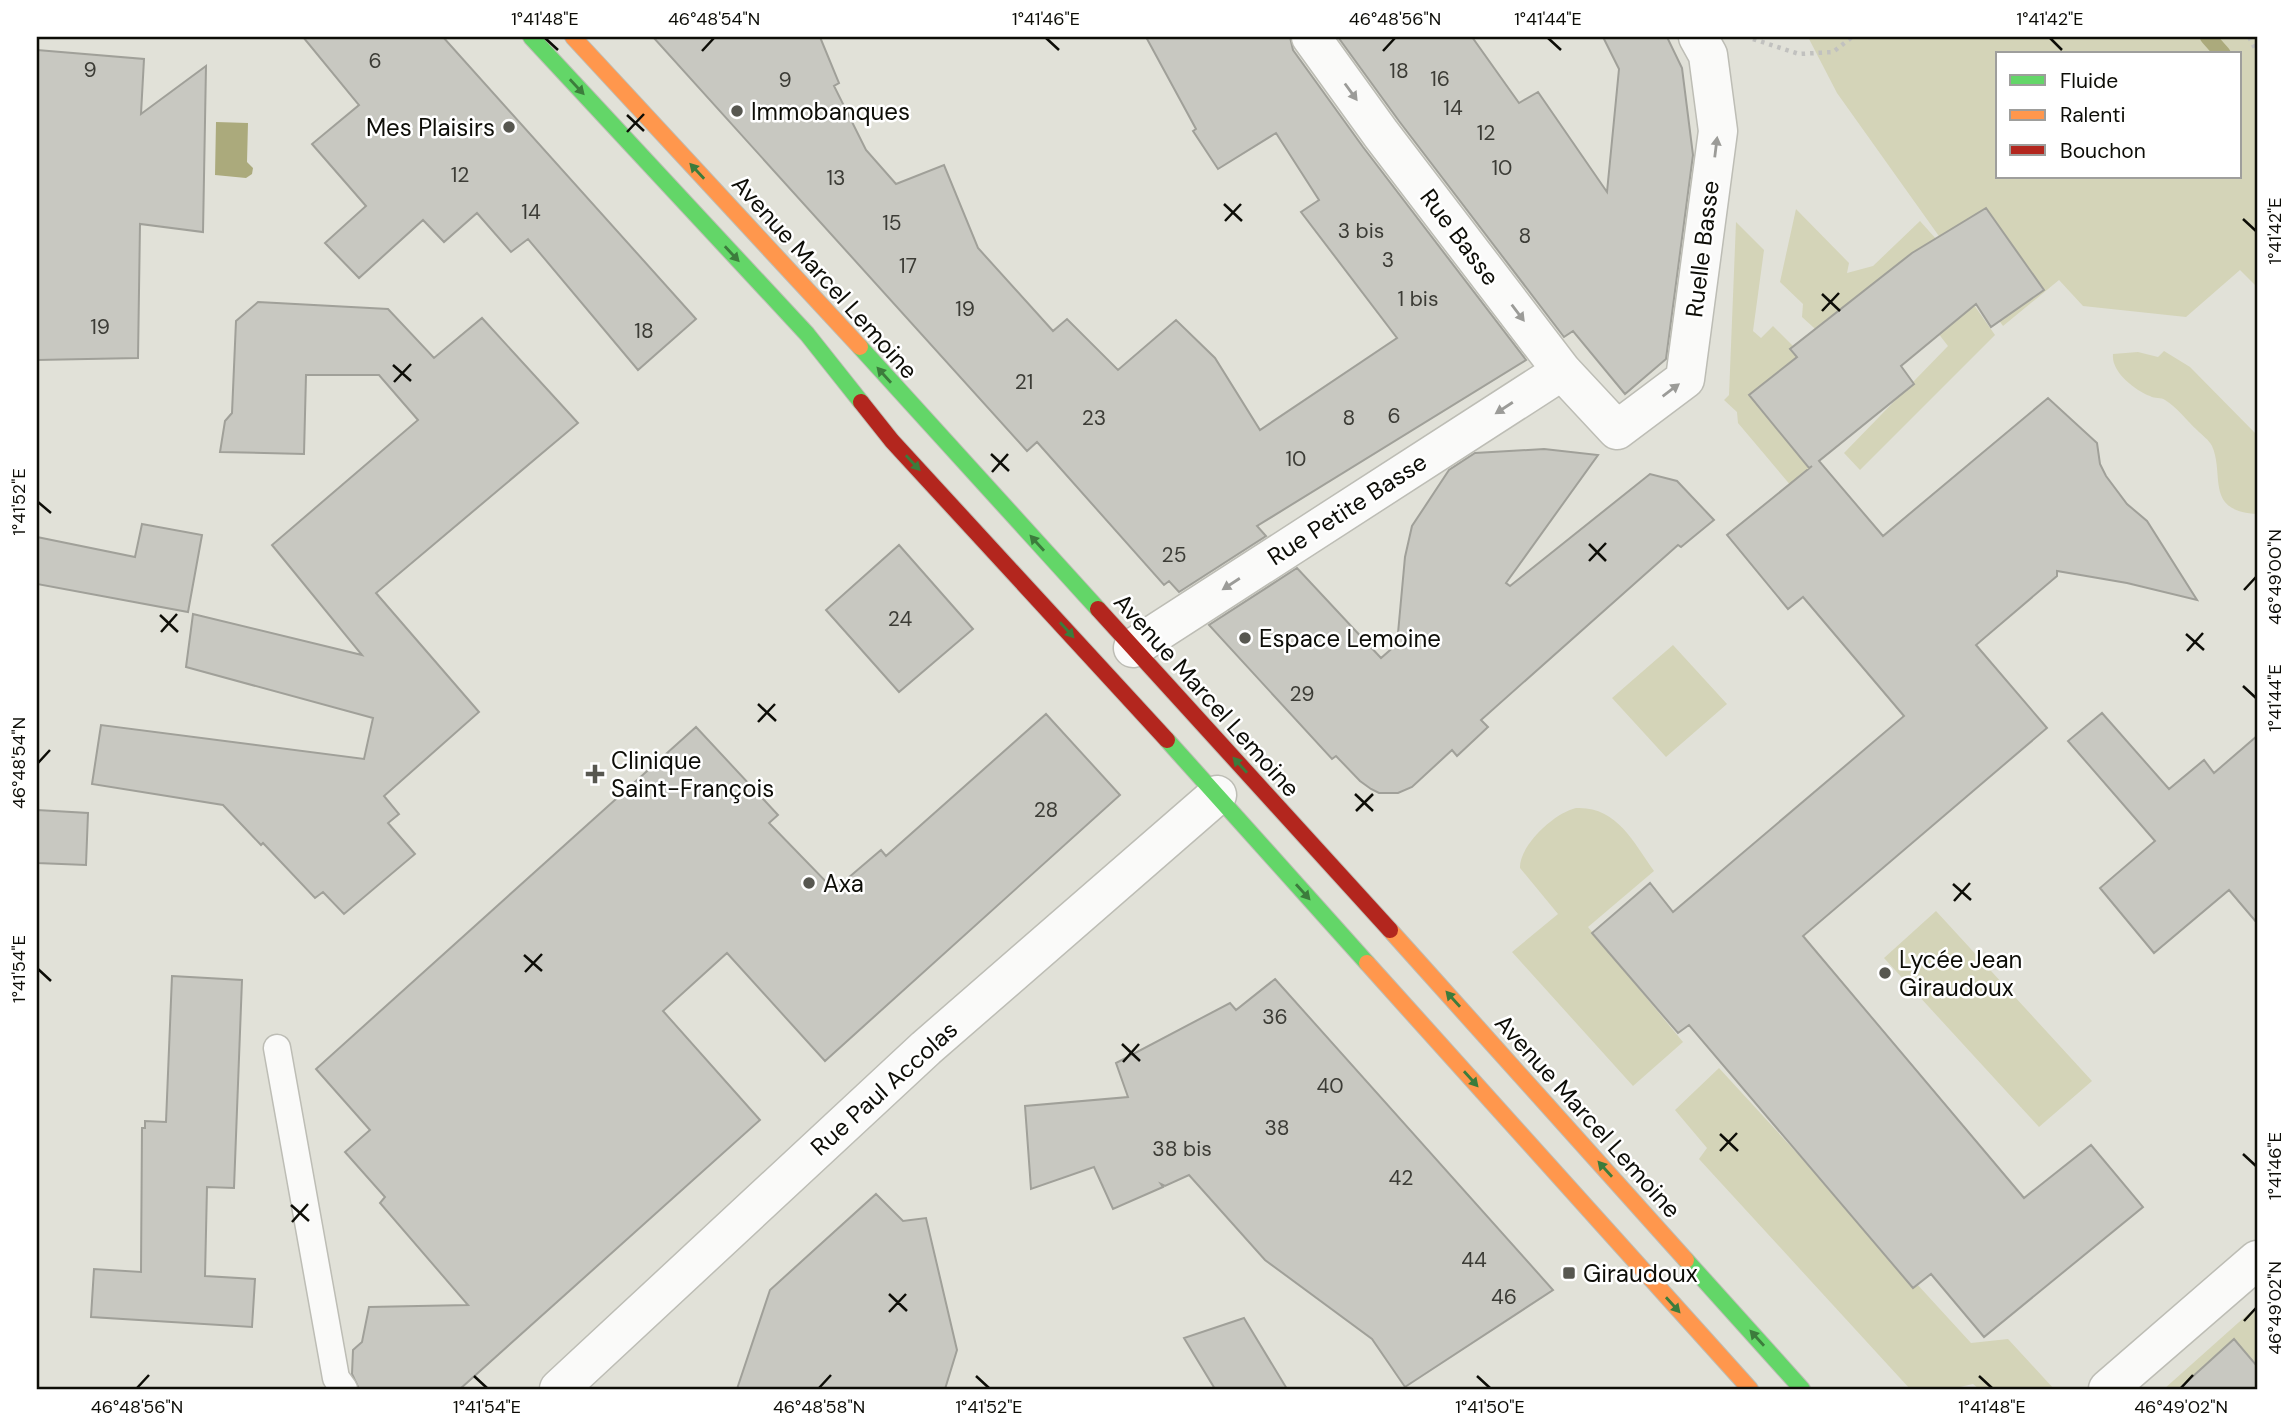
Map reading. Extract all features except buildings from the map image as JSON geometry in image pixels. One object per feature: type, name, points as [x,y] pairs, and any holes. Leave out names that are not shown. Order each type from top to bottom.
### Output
[{"type":"main road","name":"Avenue Marcel Lemoine","points":[[531,37],[807,334],[1133,648],[1481,1030],[1802,1389]]},
{"type":"main road","name":"Avenue Marcel Lemoine","points":[[573,37],[796,277],[906,428],[1217,795],[1750,1389]]},
{"type":"main road","points":[[774,298],[796,277]]},
{"type":"street","name":"Rue Basse","points":[[1311,37],[1381,134],[1562,371],[1617,430]]},
{"type":"street","name":"Ruelle Basse","points":[[1617,430],[1685,379],[1718,131],[1708,55],[1698,37]]},
{"type":"street","name":"Rue Petite Basse","points":[[1133,648],[1562,371]]},
{"type":"street","name":"Rue Paul Accolas","points":[[559,1389],[926,1048],[1217,795]]},
{"type":"street","points":[[2108,1389],[2257,1260]]},
{"type":"lane","points":[[277,1048],[336,1378],[344,1389]]},
{"type":"path","points":[[1755,40],[1799,54],[1833,52],[1852,37]]},
{"type":"path","points":[[2249,37],[2257,52]]},
{"type":"green space","points":[[1808,37],[2257,37],[2257,287],[2240,270],[2186,317],[2083,306],[2059,280],[2003,326],[1837,93]]},
{"type":"green space","points":[[1796,209],[1849,263],[1847,273],[1873,266],[1920,221],[1937,240],[1933,246],[1995,335],[1860,470],[1844,453],[1948,346],[1897,280],[1824,337],[1802,317],[1803,304],[1780,282]]},
{"type":"green space","points":[[1736,222],[1764,250],[1753,331],[1761,338],[1773,326],[1804,357],[1815,464],[1792,487],[1738,423],[1737,412],[1724,400],[1729,395]]},
{"type":"green space","points":[[2164,351],[2190,367],[2257,435],[2257,514],[2229,506],[2220,490],[2215,457],[2209,442],[2169,403],[2131,385],[2120,374],[2113,361],[2113,354],[2138,352],[2158,357]]},
{"type":"green space","points":[[1673,645],[1727,704],[1666,757],[1612,698]]},
{"type":"green space","points":[[1576,808],[1590,809],[1613,819],[1631,837],[1654,871],[1588,927],[1683,1042],[1633,1086],[1512,952],[1558,914],[1520,868],[1525,850],[1548,823]]},
{"type":"green space","points":[[1936,911],[2092,1081],[2039,1127],[1884,958]]},
{"type":"green space","points":[[1719,1068],[1971,1343],[2008,1339],[2054,1389],[1979,1389],[1973,1384],[1951,1389],[1910,1389],[1699,1159],[1707,1148],[1675,1110]]},
{"type":"green space","points":[[2257,1306],[2257,1389],[2164,1389]]},
{"type":"shaded area","points":[[216,122],[248,123],[247,162],[253,168],[252,174],[246,178],[215,175]]},
{"type":"waterway","points":[[2208,37],[2221,52]]},
{"type":"traffic: fast","points":[[531,37],[807,334],[861,402]]},
{"type":"traffic: fast","points":[[860,347],[1098,609]]},
{"type":"traffic: fast","points":[[1167,740],[1367,963]]},
{"type":"traffic: fast","points":[[1686,1260],[1802,1389]]},
{"type":"traffic: slow","points":[[573,37],[860,347]]},
{"type":"traffic: slow","points":[[1390,930],[1686,1260]]},
{"type":"traffic: slow","points":[[1367,963],[1750,1389]]},
{"type":"traffic: jam","points":[[861,402],[892,441],[1167,740]]},
{"type":"traffic: jam","points":[[1098,609],[1390,930]]},
{"type":"place","name":"Immobanques","points":[[737,111]]},
{"type":"place","name":"Mes Plaisirs","points":[[509,127]]},
{"type":"place","name":"Espace Lemoine","points":[[1245,638]]},
{"type":"place","name":"Clinique Saint-François","points":[[595,774]]},
{"type":"place","name":"Axa","points":[[809,883]]},
{"type":"place","name":"Lycée Jean Giraudoux","points":[[1885,973]]},
{"type":"place","name":"Giraudoux","points":[[1569,1273]]}]
